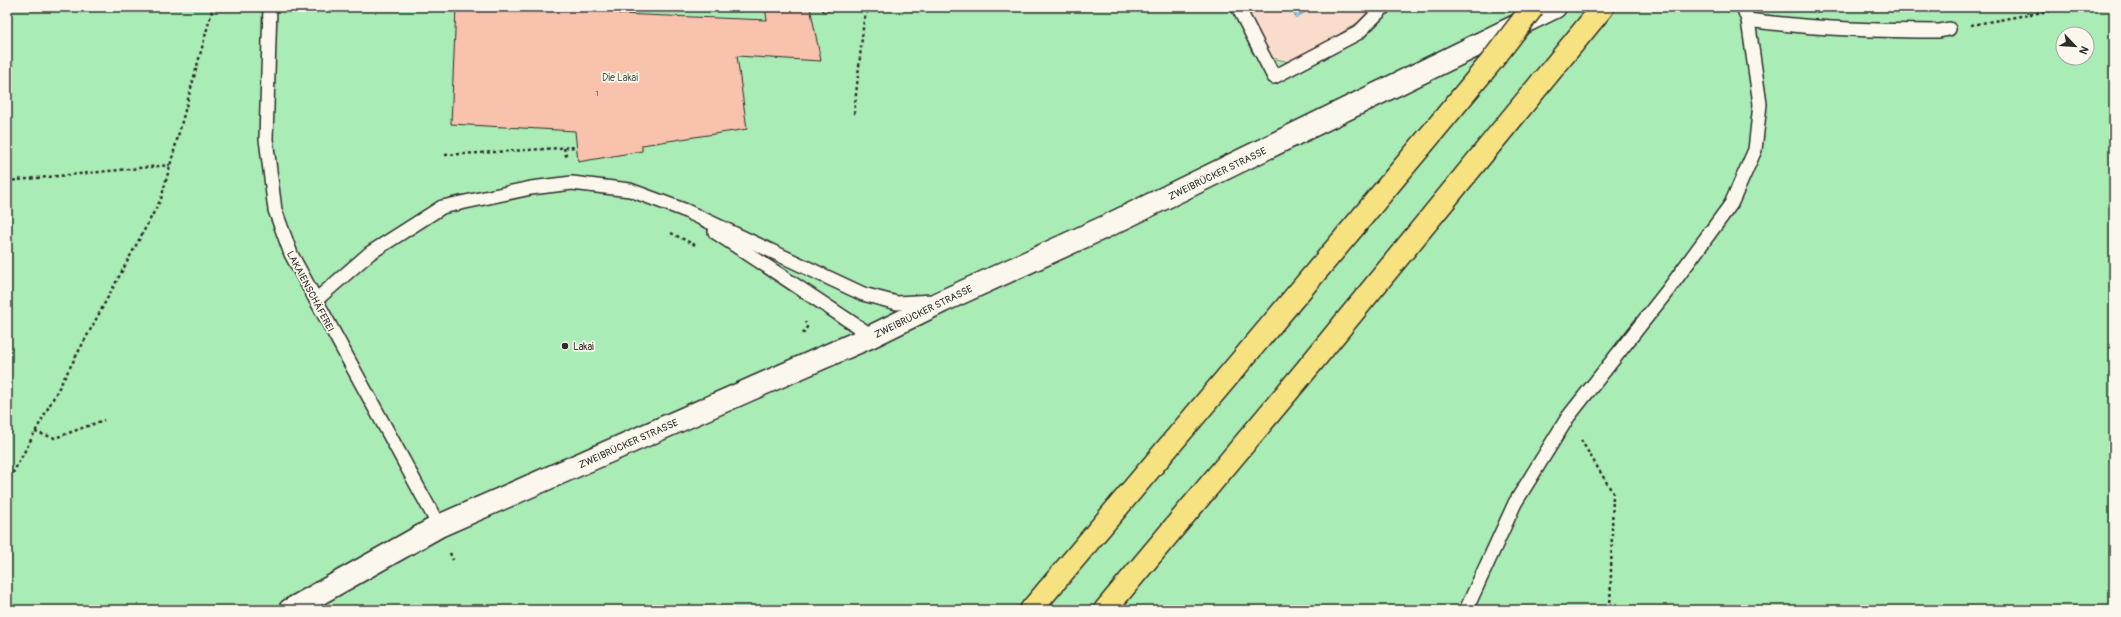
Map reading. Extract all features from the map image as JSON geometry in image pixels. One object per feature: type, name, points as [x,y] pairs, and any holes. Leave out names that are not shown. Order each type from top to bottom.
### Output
[{"type":"highway","points":[[1032,610],[1491,62],[1533,7]]},
{"type":"highway","points":[[1105,610],[1301,376],[1603,7]]},
{"type":"main road","name":"ZWEIBRÜCKER STRASSE","points":[[290,610],[439,526],[872,336],[942,301],[1121,219],[1555,7]]},
{"type":"lane","name":"LAKAIENSCHÄFEREI","points":[[270,7],[266,139],[275,210],[290,254],[439,526]]},
{"type":"lane","points":[[1238,7],[1274,77],[1358,33],[1384,7]]},
{"type":"lane","points":[[1466,610],[1515,503],[1568,417],[1668,290],[1731,204],[1755,150],[1760,104],[1748,20],[1743,7]]},
{"type":"lane","points":[[1748,20],[1799,27],[1859,31],[1939,31],[1949,29]]},
{"type":"lane","points":[[316,300],[370,253],[442,207],[532,188],[572,183],[630,190],[684,210],[863,294],[897,303],[942,301]]},
{"type":"lane","points":[[684,210],[872,336]]},
{"type":"path","points":[[7,482],[161,199],[213,7]]},
{"type":"path","points":[[854,114],[864,19],[870,7]]},
{"type":"path","points":[[1949,29],[2071,7]]},
{"type":"path","points":[[445,155],[576,147]]},
{"type":"path","points":[[564,148],[572,183]]},
{"type":"path","points":[[7,181],[170,165]]},
{"type":"path","points":[[666,230],[700,248]]},
{"type":"path","points":[[800,340],[807,328],[804,316]]},
{"type":"path","points":[[1568,417],[1613,493],[1610,610]]},
{"type":"path","points":[[35,432],[55,438],[104,420]]},
{"type":"shaded area","points":[[1233,7],[1383,7],[1293,63],[1252,53]]},
{"type":"green space","points":[[7,7],[1233,7],[1252,53],[1293,63],[1383,7],[2114,7],[2114,610],[7,610]]},
{"type":"water","points":[[1292,7],[1313,7],[1296,18]]},
{"type":"building","name":"Die Lakai","points":[[456,7],[619,7],[619,14],[767,20],[765,7],[810,7],[821,61],[737,56],[747,129],[642,145],[642,151],[578,162],[575,131],[451,124]]},
{"type":"building","points":[[822,7],[838,7],[838,9],[823,12]]},
{"type":"place","name":"Lakai","points":[[565,346]]}]
